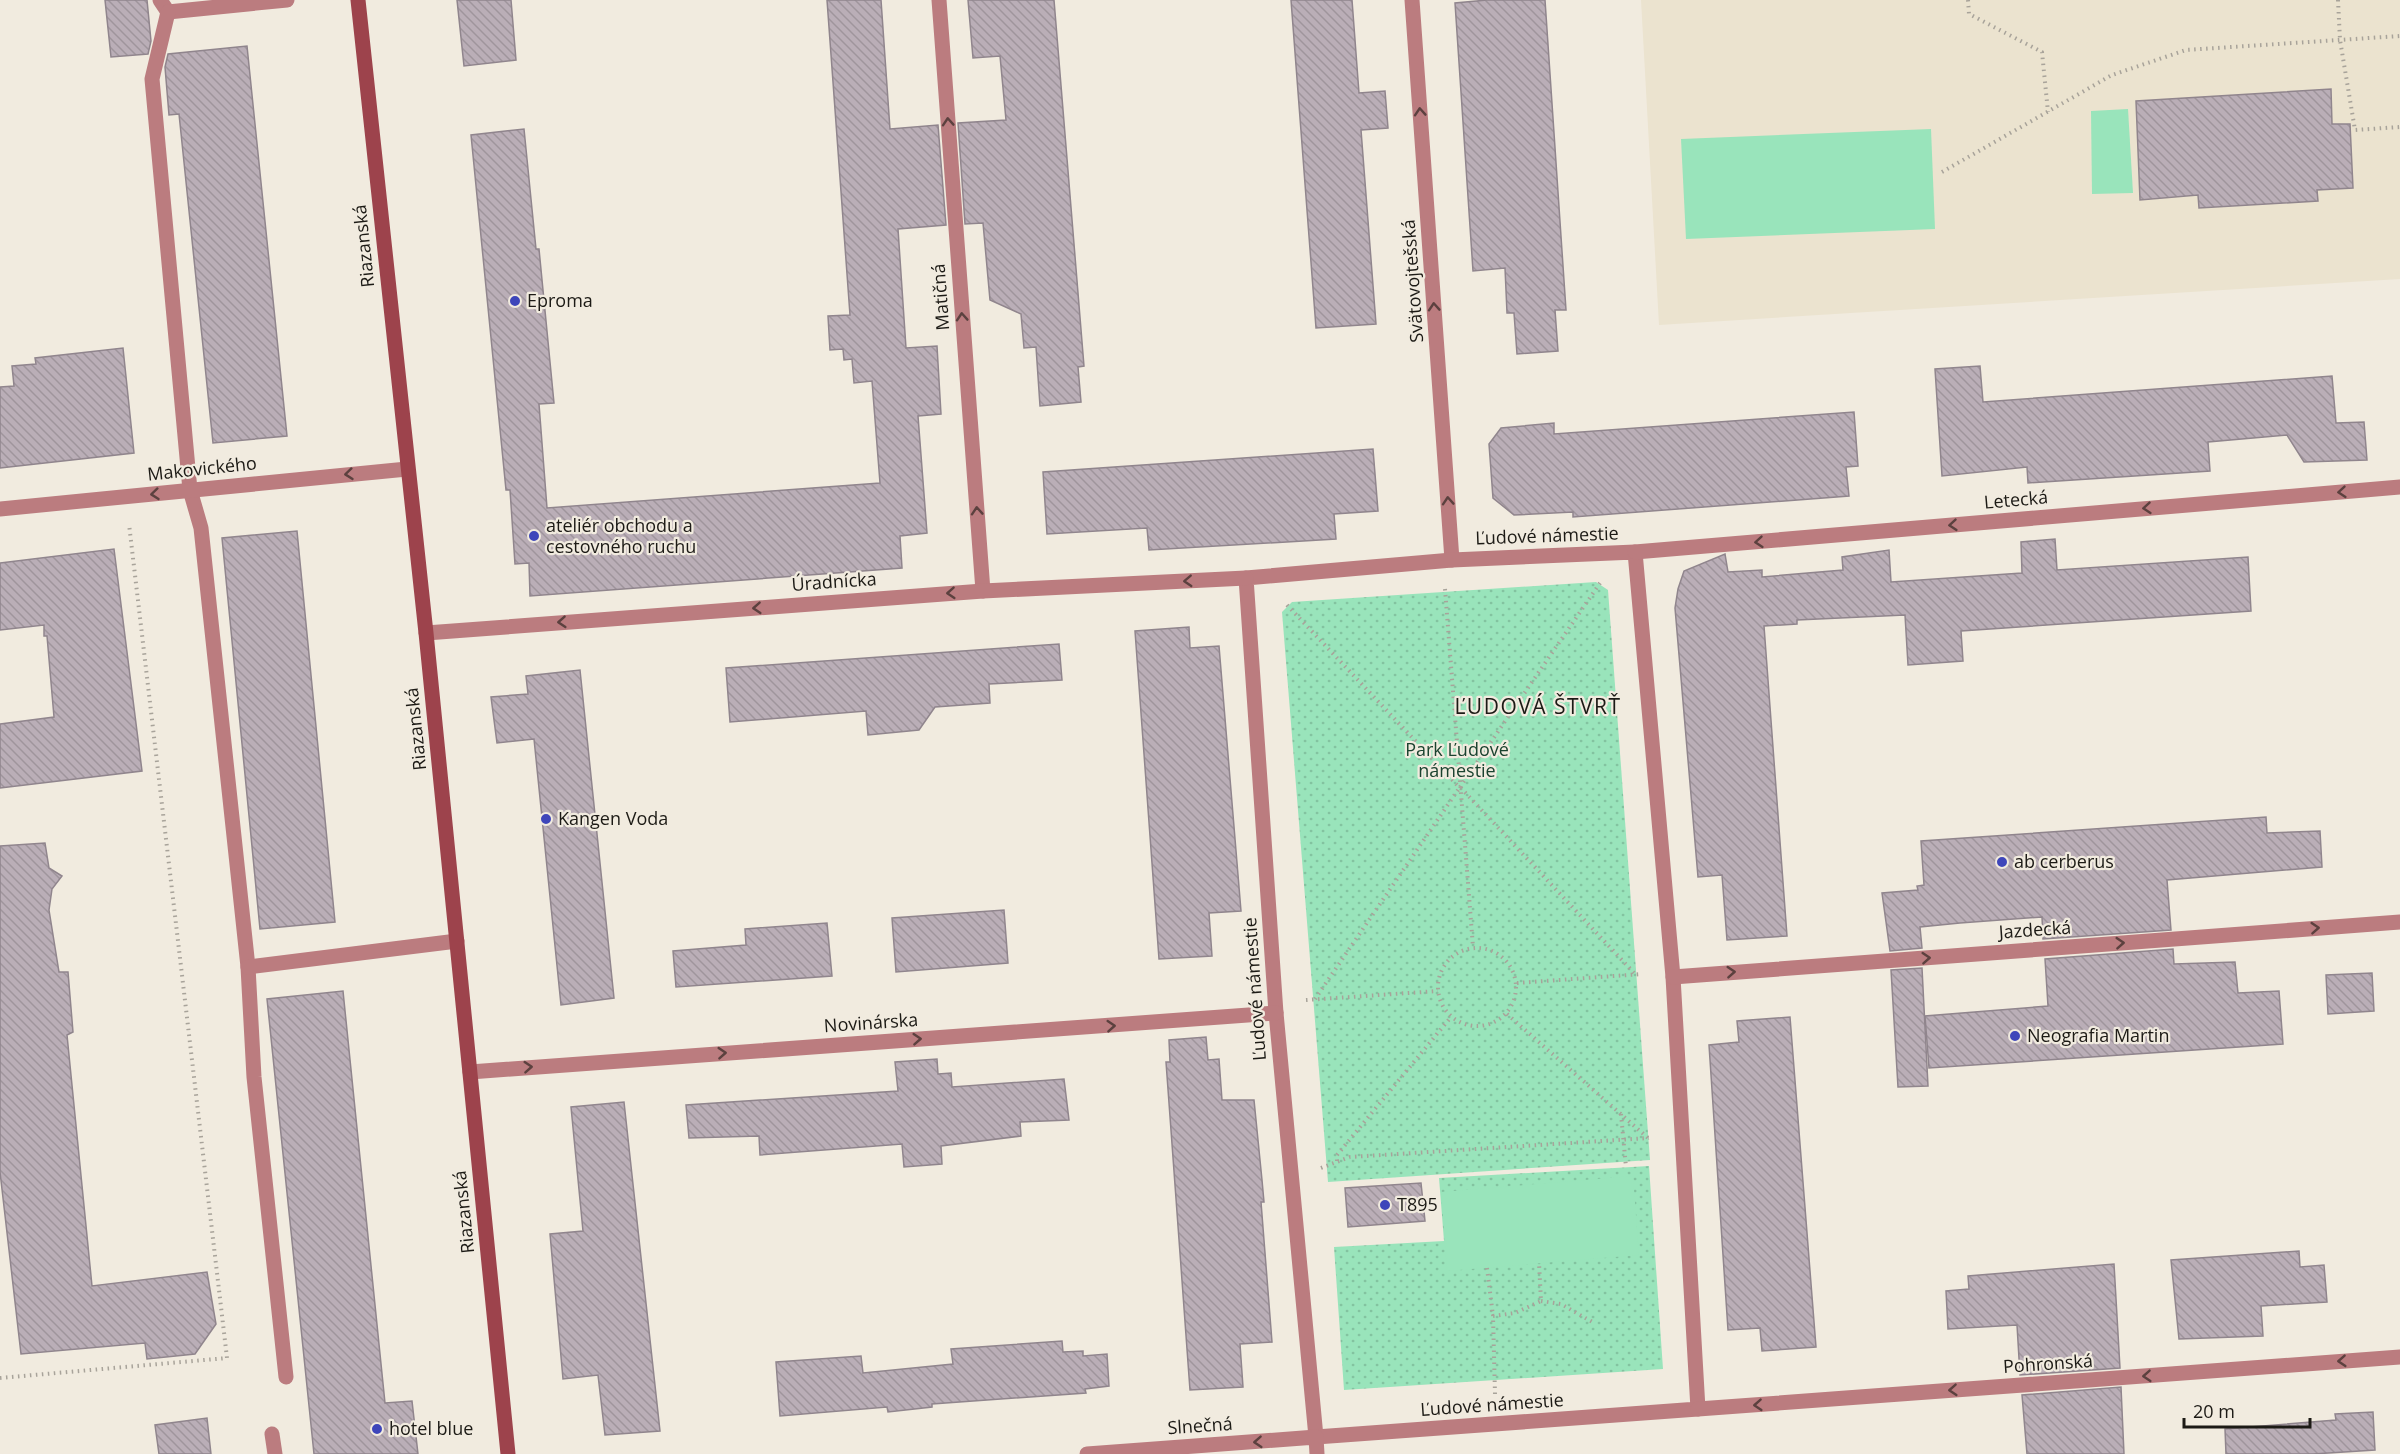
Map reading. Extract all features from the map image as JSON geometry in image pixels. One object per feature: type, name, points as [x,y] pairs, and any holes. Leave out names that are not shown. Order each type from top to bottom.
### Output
[{"type":"street","points":[[286,1377],[254,1077],[248,967],[201,528],[190,490],[152,79],[164,6],[287,0]]},
{"type":"street","name":"Riazanská","points":[[358,0],[426,633],[508,1454]]},
{"type":"street","name":"Matičná","points":[[939,0],[983,591]]},
{"type":"street","name":"Svätovojtešská","points":[[1412,0],[1452,560]]},
{"type":"street","name":"Makovického","points":[[0,509],[407,469]]},
{"type":"street","name":"Letecká","points":[[1635,552],[2400,487]]},
{"type":"street","name":"Ľudové námestie","points":[[1635,552],[1673,977],[1698,1409],[1316,1437],[1276,1013],[1246,578],[1452,560],[1635,552]]},
{"type":"street","name":"Úradnícka","points":[[426,633],[983,591],[1246,578]]},
{"type":"street","name":"Jazdecká","points":[[1673,977],[2400,922]]},
{"type":"street","points":[[248,967],[457,941]]},
{"type":"street","name":"Novinárska","points":[[470,1072],[1276,1013]]},
{"type":"street","name":"Pohronská","points":[[1698,1409],[2400,1357]]},
{"type":"street","points":[[272,1434],[275,1454]]},
{"type":"street","points":[[1316,1437],[1317,1454]]},
{"type":"street","name":"Slnečná","points":[[1087,1454],[1316,1437]]},
{"type":"path","points":[[1968,0],[1969,14],[2042,52],[2048,112]]},
{"type":"path","points":[[2338,0],[2340,40],[2355,130],[2400,127]]},
{"type":"path","points":[[1942,172],[2112,75],[2186,50],[2400,36]]},
{"type":"path","points":[[0,1378],[227,1358],[126,496]]},
{"type":"path","points":[[1452,560],[1444,583],[1473,947]]},
{"type":"path","points":[[1315,999],[1604,577]]},
{"type":"path","points":[[1279,612],[1283,602],[1291,598]]},
{"type":"path","points":[[1283,602],[1639,975],[1643,986]]},
{"type":"path","points":[[1473,947],[1485,948],[1507,960],[1514,971],[1517,983],[1516,994],[1507,1014],[1486,1026],[1461,1024],[1451,1017],[1440,1000],[1438,991],[1443,967],[1451,958],[1473,947]]},
{"type":"path","points":[[1639,975],[1641,963]]},
{"type":"path","points":[[1517,983],[1639,975]]},
{"type":"path","points":[[1306,988],[1307,1011]]},
{"type":"path","points":[[1306,1000],[1438,991]]},
{"type":"path","points":[[1507,1014],[1649,1138]]},
{"type":"path","points":[[1337,1161],[1337,1155],[1451,1017]]},
{"type":"path","points":[[1621,1113],[1626,1167]]},
{"type":"path","points":[[1320,1157],[1321,1168],[1350,1157],[1655,1138]]},
{"type":"path","points":[[1539,1263],[1541,1301]]},
{"type":"path","points":[[1486,1268],[1493,1316],[1495,1394]]},
{"type":"path","points":[[1493,1316],[1515,1313],[1541,1301],[1561,1304],[1594,1323]]},
{"type":"shaded area","points":[[1641,0],[2400,0],[2400,279],[1659,325]]},
{"type":"green space","points":[[2128,109],[2133,193],[2092,194],[2091,111]]},
{"type":"green space","points":[[1931,129],[1935,229],[1686,239],[1681,139]]},
{"type":"green space","name":"Park Ľudové námestie","points":[[1596,582],[1608,590],[1650,1160],[1328,1182],[1282,612],[1292,602]]},
{"type":"green space","points":[[1649,1166],[1663,1369],[1344,1390],[1334,1247],[1444,1241],[1439,1178]]},
{"type":"green space","points":[[1633,1176],[1639,1255],[1447,1271],[1441,1192]]},
{"type":"building","points":[[105,0],[147,0],[151,41],[148,54],[111,57]]},
{"type":"building","points":[[457,0],[511,0],[516,60],[464,66]]},
{"type":"building","points":[[827,0],[881,0],[890,129],[938,125],[946,225],[898,229],[906,348],[937,346],[941,414],[918,416],[927,533],[900,536],[902,568],[530,596],[529,563],[515,564],[510,490],[506,490],[471,135],[524,129],[536,249],[539,249],[554,403],[539,404],[547,508],[880,483],[872,381],[854,383],[852,359],[844,360],[843,349],[830,350],[828,316],[850,315]]},
{"type":"building","points":[[968,0],[1054,0],[1084,366],[1078,367],[1081,402],[1040,406],[1036,347],[1024,348],[1021,314],[990,300],[983,223],[965,224],[958,123],[1006,120],[1000,56],[973,58]]},
{"type":"building","points":[[1291,0],[1352,0],[1359,93],[1385,91],[1388,128],[1361,130],[1376,324],[1316,328]]},
{"type":"building","points":[[1487,0],[1545,0],[1566,310],[1555,310],[1558,351],[1517,354],[1514,313],[1507,313],[1505,268],[1473,271],[1455,3]]},
{"type":"building","points":[[247,46],[287,436],[213,443],[179,114],[169,115],[165,67],[168,54]]},
{"type":"building","points":[[2331,89],[2332,124],[2350,124],[2353,188],[2317,190],[2318,201],[2199,208],[2198,195],[2140,200],[2136,101]]},
{"type":"building","points":[[123,348],[134,453],[0,468],[0,387],[14,386],[12,366],[36,364],[35,358]]},
{"type":"building","points":[[1980,366],[1983,402],[2332,376],[2336,423],[2364,422],[2367,460],[2304,462],[2287,435],[2208,442],[2210,471],[2028,483],[2027,467],[1942,476],[1935,369]]},
{"type":"building","points":[[1854,412],[1858,466],[1846,467],[1849,496],[1573,517],[1573,512],[1514,515],[1493,498],[1489,444],[1501,428],[1554,423],[1554,434]]},
{"type":"building","points":[[1373,449],[1378,511],[1334,514],[1336,539],[1149,550],[1147,528],[1047,534],[1043,472]]},
{"type":"building","points":[[297,531],[335,922],[260,929],[222,538]]},
{"type":"building","points":[[2055,539],[2057,570],[2248,557],[2251,611],[1961,631],[1963,661],[1908,665],[1905,615],[1797,620],[1797,624],[1764,626],[1787,936],[1727,940],[1722,875],[1698,877],[1675,608],[1684,571],[1725,554],[1728,572],[1762,570],[1762,577],[1843,570],[1842,557],[1889,550],[1891,582],[2022,573],[2021,542]]},
{"type":"building","points":[[114,549],[142,771],[0,788],[0,724],[54,717],[44,625],[0,630],[0,563]]},
{"type":"building","points":[[1189,627],[1190,648],[1219,646],[1241,911],[1209,913],[1212,956],[1159,959],[1135,631]]},
{"type":"building","points":[[1059,644],[1062,680],[989,684],[990,703],[935,707],[919,730],[868,735],[866,711],[730,722],[726,668]]},
{"type":"building","points":[[580,670],[614,998],[561,1005],[534,739],[497,743],[491,697],[528,694],[526,676]]},
{"type":"building","points":[[2266,817],[2267,833],[2320,831],[2322,867],[2167,880],[2171,930],[2043,939],[2042,917],[1960,923],[1920,927],[1922,948],[1890,951],[1882,893],[1918,890],[1917,886],[1924,885],[1921,841]]},
{"type":"building","points":[[45,843],[49,868],[62,876],[52,889],[49,910],[59,972],[68,972],[73,1032],[67,1035],[92,1286],[207,1272],[216,1324],[195,1354],[147,1359],[145,1343],[21,1354],[0,1172],[0,846]]},
{"type":"building","points":[[1004,910],[1008,963],[896,972],[892,918]]},
{"type":"building","points":[[827,923],[832,976],[676,987],[673,951],[746,945],[745,929]]},
{"type":"building","points":[[2173,949],[2174,964],[2235,962],[2238,993],[2279,991],[2283,1044],[1929,1068],[1925,1016],[2048,1006],[2045,959]]},
{"type":"building","points":[[1922,968],[1928,1086],[1898,1087],[1891,970]]},
{"type":"building","points":[[2372,973],[2374,1011],[2328,1014],[2326,975]]},
{"type":"building","points":[[343,991],[385,1403],[412,1401],[418,1454],[314,1454],[267,999]]},
{"type":"building","points":[[1790,1017],[1816,1347],[1762,1351],[1760,1328],[1728,1330],[1709,1045],[1739,1042],[1737,1021]]},
{"type":"building","points":[[1206,1037],[1208,1060],[1219,1059],[1222,1100],[1254,1100],[1264,1202],[1261,1202],[1272,1342],[1240,1344],[1243,1387],[1190,1390],[1166,1062],[1170,1062],[1169,1040]]},
{"type":"building","points":[[937,1059],[938,1074],[951,1073],[952,1087],[1064,1079],[1069,1120],[1020,1122],[1021,1136],[941,1146],[942,1164],[904,1167],[902,1144],[760,1155],[759,1136],[689,1138],[686,1105],[898,1091],[895,1062]]},
{"type":"building","points":[[624,1102],[660,1431],[605,1435],[598,1375],[563,1379],[550,1234],[583,1231],[571,1107]]},
{"type":"building","name":"T895","points":[[1421,1183],[1425,1221],[1348,1227],[1345,1188]]},
{"type":"building","points":[[2299,1251],[2300,1267],[2324,1265],[2327,1302],[2261,1306],[2263,1336],[2179,1339],[2171,1260]]},
{"type":"building","points":[[2114,1264],[2120,1368],[2020,1375],[2017,1325],[1948,1329],[1946,1291],[1969,1289],[1968,1276]]},
{"type":"building","points":[[1062,1341],[1063,1352],[1083,1351],[1083,1356],[1107,1354],[1109,1386],[1085,1389],[1086,1393],[932,1404],[932,1407],[888,1412],[887,1407],[780,1416],[776,1362],[861,1356],[863,1373],[953,1364],[951,1349]]},
{"type":"building","points":[[2121,1387],[2124,1454],[2027,1454],[2022,1395]]},
{"type":"building","points":[[2373,1412],[2375,1450],[2313,1454],[2226,1454],[2225,1429],[2336,1420],[2335,1414]]},
{"type":"building","points":[[207,1418],[211,1454],[159,1454],[155,1425]]},
{"type":"place","name":"Eproma","points":[[515,301]]},
{"type":"place","name":"ateliér obchodu a cestovného ruchu","points":[[534,536]]},
{"type":"place","name":"Kangen Voda","points":[[546,819]]},
{"type":"place","name":"ab cerberus","points":[[2002,862]]},
{"type":"place","name":"Neografia Martin","points":[[2015,1036]]},
{"type":"place","name":"T895","points":[[1385,1205]]},
{"type":"place","name":"hotel blue","points":[[377,1429]]},
{"type":"district","name":"ĽUDOVÁ ŠTVRŤ","points":[[1538,707]]}]
